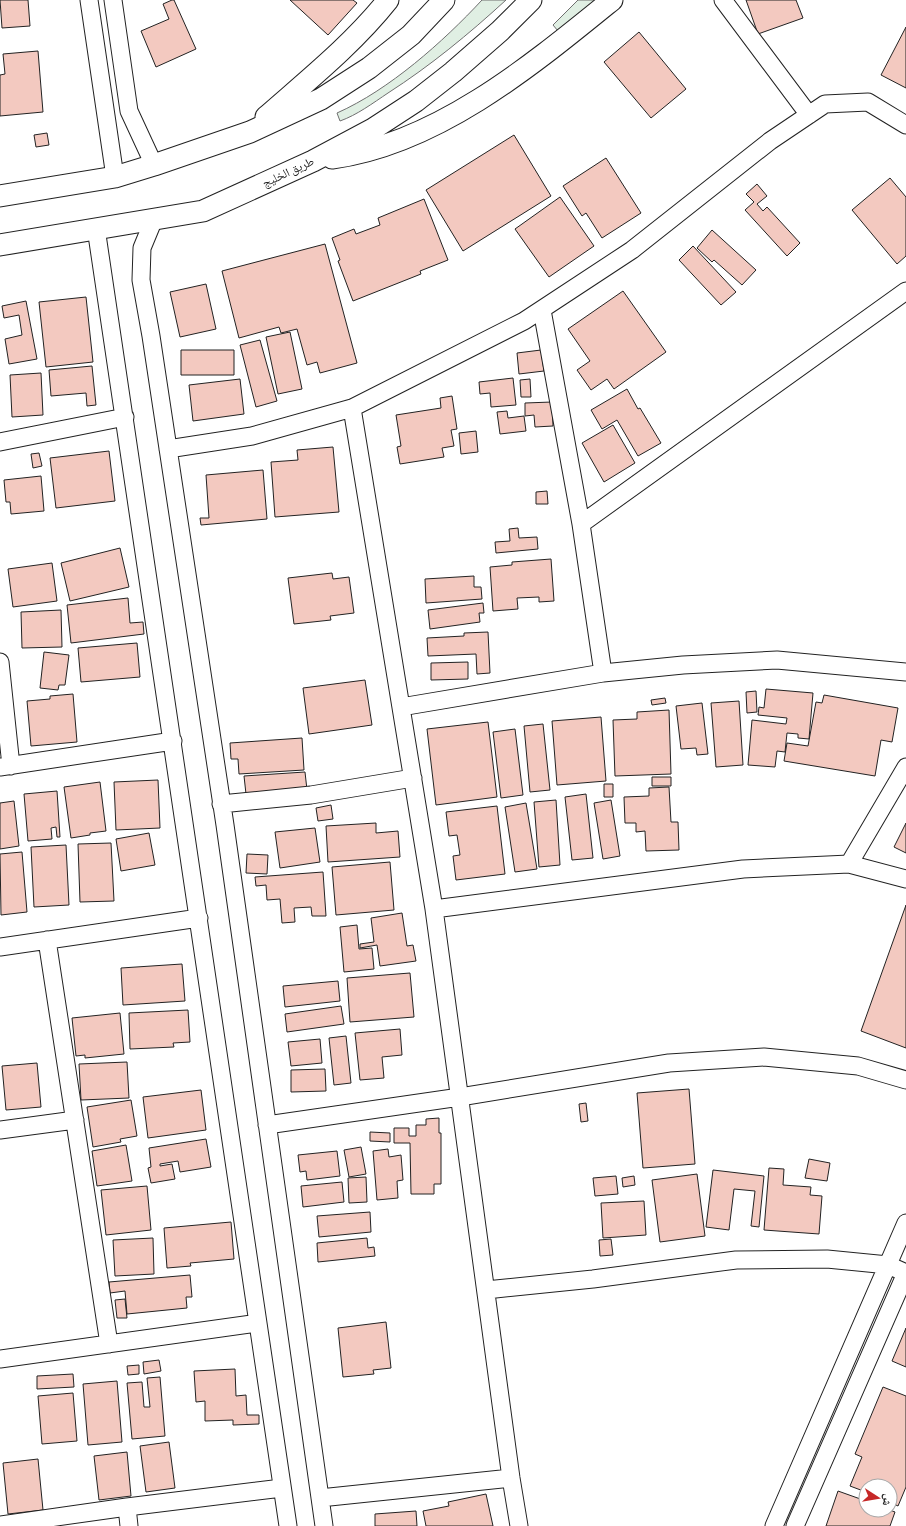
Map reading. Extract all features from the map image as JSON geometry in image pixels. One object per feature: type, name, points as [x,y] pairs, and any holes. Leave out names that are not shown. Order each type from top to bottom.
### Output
[{"type":"main road","points":[[250,132],[330,61],[377,14],[388,0]]},
{"type":"main road","points":[[0,196],[115,177],[250,132],[321,98],[369,68],[411,34],[444,0]]},
{"type":"main road","name":"طريق الخليج","points":[[0,245],[204,211],[313,160],[373,129],[416,101],[453,72],[500,31],[531,0]]},
{"type":"main road","points":[[313,160],[367,151],[398,141],[435,125],[478,100],[550,50],[612,0]]},
{"type":"street","points":[[89,0],[115,177]]},
{"type":"street","points":[[723,0],[809,115]]},
{"type":"street","points":[[117,4],[129,111],[154,165]]},
{"type":"street","points":[[168,450],[252,436],[352,408],[524,321],[632,250],[770,141],[825,104],[868,102],[906,125]]},
{"type":"street","points":[[154,219],[142,248],[141,280],[151,336],[221,804],[324,1526]]},
{"type":"street","points":[[96,228],[288,1526]]},
{"type":"street","points":[[581,524],[906,291]]},
{"type":"street","points":[[542,310],[581,524],[603,673]]},
{"type":"street","points":[[352,408],[434,909],[512,1478],[520,1526]]},
{"type":"street","points":[[0,442],[125,417]]},
{"type":"street","points":[[401,707],[603,673],[682,665],[777,660],[906,672]]},
{"type":"street","points":[[0,662],[6,766],[173,741]]},
{"type":"street","points":[[849,864],[906,767]]},
{"type":"street","points":[[221,804],[311,795],[413,778]]},
{"type":"street","points":[[434,909],[743,869],[849,864],[906,879]]},
{"type":"street","points":[[0,947],[199,918]]},
{"type":"street","points":[[47,940],[109,1344]]},
{"type":"street","points":[[267,1125],[669,1063],[764,1057],[858,1066],[906,1080]]},
{"type":"street","points":[[0,1130],[75,1120]]},
{"type":"street","points":[[774,1526],[906,1223]]},
{"type":"street","points":[[486,1290],[601,1278],[736,1260],[827,1259],[888,1265],[906,1273],[795,1526]]},
{"type":"street","points":[[0,1359],[258,1323]]},
{"type":"street","points":[[320,1498],[512,1478]]},
{"type":"street","points":[[0,1525],[126,1507],[282,1488]]},
{"type":"street","points":[[126,1507],[129,1526]]},
{"type":"green space","points":[[482,0],[506,0],[434,61],[404,83],[353,116],[340,121],[337,113],[376,92],[414,64],[467,16]]},
{"type":"green space","points":[[578,0],[596,0],[558,31],[553,25]]},
{"type":"building","points":[[0,0],[28,0],[30,26],[2,28]]},
{"type":"building","points":[[174,0],[196,49],[156,67],[141,31],[169,19],[163,4]]},
{"type":"building","points":[[290,0],[353,0],[357,3],[328,35]]},
{"type":"building","points":[[746,0],[796,0],[803,18],[758,34]]},
{"type":"building","points":[[906,27],[906,88],[881,75]]},
{"type":"building","points":[[639,32],[686,89],[651,118],[604,62]]},
{"type":"building","points":[[38,51],[43,112],[0,116],[0,75],[5,74],[3,54]]},
{"type":"building","points":[[47,133],[49,145],[36,147],[34,135]]},
{"type":"building","points":[[514,135],[551,196],[463,251],[426,190]]},
{"type":"building","points":[[606,158],[641,213],[602,238],[586,213],[582,216],[563,186]]},
{"type":"building","points":[[890,178],[906,197],[906,256],[897,264],[852,210]]},
{"type":"building","points":[[757,184],[767,196],[757,204],[763,211],[767,207],[800,243],[787,256],[745,210],[754,202],[746,194]]},
{"type":"building","points":[[560,197],[594,246],[549,277],[515,229]]},
{"type":"building","points":[[424,199],[448,260],[420,271],[421,274],[353,301],[338,261],[340,260],[332,238],[354,229],[356,234],[380,225],[378,218]]},
{"type":"building","points":[[712,230],[756,270],[742,285],[714,260],[712,262],[697,248]]},
{"type":"building","points":[[325,244],[357,363],[320,373],[317,362],[307,365],[297,329],[281,333],[279,327],[239,338],[222,271]]},
{"type":"building","points":[[693,246],[736,292],[721,305],[679,260]]},
{"type":"building","points":[[206,284],[216,329],[180,337],[170,292]]},
{"type":"building","points":[[623,291],[666,352],[614,389],[607,379],[591,390],[577,370],[590,361],[568,329]]},
{"type":"building","points":[[86,297],[93,362],[46,367],[39,302]]},
{"type":"building","points":[[26,301],[37,359],[9,364],[5,339],[22,335],[19,315],[4,318],[2,306]]},
{"type":"building","points":[[290,332],[302,389],[278,394],[266,337]]},
{"type":"building","points":[[260,340],[277,401],[256,407],[240,345]]},
{"type":"building","points":[[181,350],[234,350],[234,375],[181,375]]},
{"type":"building","points":[[541,350],[544,371],[519,374],[517,353]]},
{"type":"building","points":[[92,366],[96,405],[87,406],[86,393],[51,396],[49,370]]},
{"type":"building","points":[[41,373],[43,415],[12,417],[10,375]]},
{"type":"building","points":[[513,378],[516,405],[491,407],[490,393],[480,394],[479,382]]},
{"type":"building","points":[[240,379],[244,414],[193,421],[189,385]]},
{"type":"building","points":[[530,379],[531,397],[521,397],[520,380]]},
{"type":"building","points":[[627,389],[638,409],[640,408],[661,443],[638,456],[617,420],[602,429],[591,410]]},
{"type":"building","points":[[452,396],[457,429],[451,430],[454,446],[442,448],[444,457],[400,464],[397,447],[401,446],[396,415],[441,408],[440,398]]},
{"type":"building","points":[[552,402],[553,426],[535,427],[534,415],[525,416],[525,403]]},
{"type":"building","points":[[507,411],[508,418],[524,416],[526,431],[500,434],[497,412]]},
{"type":"building","points":[[613,425],[635,463],[604,482],[582,443]]},
{"type":"building","points":[[476,431],[478,452],[461,454],[459,433]]},
{"type":"building","points":[[333,447],[339,512],[275,517],[271,462],[298,460],[297,450]]},
{"type":"building","points":[[109,451],[115,501],[56,508],[50,458]]},
{"type":"building","points":[[39,453],[42,466],[33,468],[31,454]]},
{"type":"building","points":[[263,470],[267,519],[201,525],[200,518],[209,518],[206,475]]},
{"type":"building","points":[[41,476],[44,511],[11,514],[10,502],[6,502],[4,480]]},
{"type":"building","points":[[547,491],[548,504],[536,504],[536,492]]},
{"type":"building","points":[[518,528],[519,538],[537,537],[538,549],[496,553],[495,542],[510,541],[509,529]]},
{"type":"building","points":[[120,548],[129,587],[70,601],[61,563]]},
{"type":"building","points":[[551,559],[554,601],[539,602],[539,597],[517,598],[518,609],[493,611],[490,567],[512,565],[512,562]]},
{"type":"building","points":[[52,563],[57,601],[13,607],[8,569]]},
{"type":"building","points":[[332,573],[333,579],[349,577],[354,613],[330,616],[331,620],[294,624],[288,578]]},
{"type":"building","points":[[474,576],[474,587],[481,587],[482,599],[426,603],[425,579]]},
{"type":"building","points":[[128,598],[130,623],[143,622],[144,634],[71,643],[67,605]]},
{"type":"building","points":[[483,603],[484,613],[479,613],[480,622],[430,629],[428,610]]},
{"type":"building","points":[[61,610],[62,647],[22,648],[21,612]]},
{"type":"building","points":[[488,632],[490,673],[477,674],[476,654],[428,656],[427,638],[464,636],[464,633]]},
{"type":"building","points":[[137,643],[140,677],[81,682],[78,648]]},
{"type":"building","points":[[44,652],[69,655],[65,685],[59,685],[58,690],[40,688]]},
{"type":"building","points":[[468,662],[468,679],[431,680],[431,663]]},
{"type":"building","points":[[365,680],[372,725],[309,734],[303,688]]},
{"type":"building","points":[[766,689],[813,693],[809,739],[798,738],[798,734],[787,733],[785,752],[777,751],[775,767],[748,765],[752,720],[786,724],[787,718],[758,715],[759,707],[764,708]]},
{"type":"building","points":[[756,691],[757,712],[747,713],[746,692]]},
{"type":"building","points":[[73,694],[77,742],[31,746],[27,701],[50,699],[50,696]]},
{"type":"building","points":[[824,695],[898,708],[892,742],[881,740],[875,776],[784,761],[787,743],[808,746],[816,702],[822,703]]},
{"type":"building","points":[[665,698],[666,703],[652,705],[651,700]]},
{"type":"building","points":[[739,701],[743,765],[716,767],[711,703]]},
{"type":"building","points":[[702,703],[708,754],[697,755],[696,748],[681,749],[676,706]]},
{"type":"building","points":[[669,710],[671,774],[615,776],[613,720],[637,719],[637,712]]},
{"type":"building","points":[[601,717],[606,781],[557,785],[552,721]]},
{"type":"building","points":[[488,722],[497,797],[436,805],[427,729]]},
{"type":"building","points":[[543,724],[550,790],[530,792],[524,726]]},
{"type":"building","points":[[515,729],[523,795],[501,798],[493,732]]},
{"type":"building","points":[[302,738],[304,770],[239,774],[238,759],[231,759],[230,743]]},
{"type":"building","points":[[305,772],[307,790],[246,794],[244,776]]},
{"type":"building","points":[[652,777],[671,777],[671,786],[652,786]]},
{"type":"building","points":[[158,780],[160,828],[116,830],[114,782]]},
{"type":"building","points":[[100,782],[106,831],[71,838],[64,787]]},
{"type":"building","points":[[604,784],[613,784],[613,797],[604,797]]},
{"type":"building","points":[[669,787],[671,822],[678,822],[679,850],[646,851],[645,831],[636,832],[636,823],[625,823],[624,797],[649,796],[649,788]]},
{"type":"building","points":[[57,791],[60,837],[57,837],[56,827],[51,828],[52,839],[28,841],[24,794]]},
{"type":"building","points":[[586,794],[593,858],[572,860],[565,797]]},
{"type":"building","points":[[556,800],[560,865],[539,867],[534,802]]},
{"type":"building","points":[[611,800],[620,856],[603,859],[594,803]]},
{"type":"building","points":[[14,801],[19,846],[0,849],[0,803]]},
{"type":"building","points":[[526,803],[537,869],[515,872],[505,807]]},
{"type":"building","points":[[331,805],[333,819],[318,821],[316,808]]},
{"type":"building","points":[[497,806],[505,874],[456,880],[453,856],[460,855],[457,835],[449,836],[446,812]]},
{"type":"building","points":[[376,823],[376,833],[398,831],[400,857],[328,862],[326,826]]},
{"type":"building","points":[[906,823],[906,853],[894,847]]},
{"type":"building","points":[[315,828],[320,862],[280,868],[275,832]]},
{"type":"building","points":[[149,833],[155,865],[121,871],[116,839]]},
{"type":"building","points":[[111,843],[114,901],[80,902],[78,844]]},
{"type":"building","points":[[66,845],[69,905],[34,907],[31,847]]},
{"type":"building","points":[[22,852],[27,912],[1,915],[0,854]]},
{"type":"building","points":[[247,854],[268,855],[267,874],[246,873]]},
{"type":"building","points":[[390,862],[394,910],[336,915],[332,867]]},
{"type":"building","points":[[323,872],[326,916],[312,916],[311,907],[294,908],[295,922],[282,923],[280,899],[267,900],[266,885],[256,886],[255,877]]},
{"type":"building","points":[[906,905],[906,1048],[861,1031]]},
{"type":"building","points":[[402,913],[407,946],[413,945],[416,961],[380,966],[377,945],[360,948],[360,944],[374,942],[371,918]]},
{"type":"building","points":[[357,925],[359,949],[372,948],[374,969],[344,972],[340,927]]},
{"type":"building","points":[[182,964],[185,1001],[123,1005],[121,968]]},
{"type":"building","points":[[410,973],[414,1017],[350,1022],[347,978]]},
{"type":"building","points":[[338,981],[340,1001],[285,1007],[283,986]]},
{"type":"building","points":[[341,1006],[344,1024],[287,1032],[285,1014]]},
{"type":"building","points":[[188,1010],[190,1042],[173,1043],[174,1047],[130,1049],[129,1013]]},
{"type":"building","points":[[120,1013],[124,1054],[85,1058],[85,1055],[76,1056],[72,1018]]},
{"type":"building","points":[[400,1029],[402,1055],[382,1057],[384,1078],[360,1080],[355,1033]]},
{"type":"building","points":[[346,1036],[351,1083],[334,1085],[329,1038]]},
{"type":"building","points":[[320,1039],[322,1063],[291,1066],[288,1042]]},
{"type":"building","points":[[127,1062],[129,1098],[81,1100],[79,1064]]},
{"type":"building","points":[[37,1063],[41,1107],[6,1110],[2,1066]]},
{"type":"building","points":[[325,1069],[326,1091],[291,1092],[291,1070]]},
{"type":"building","points":[[689,1089],[695,1164],[643,1168],[637,1093]]},
{"type":"building","points":[[201,1090],[206,1130],[148,1138],[143,1097]]},
{"type":"building","points":[[131,1100],[137,1136],[120,1139],[121,1142],[93,1147],[87,1107]]},
{"type":"building","points":[[586,1103],[588,1121],[581,1122],[579,1104]]},
{"type":"building","points":[[439,1118],[439,1133],[441,1133],[441,1184],[434,1184],[434,1194],[411,1194],[410,1143],[394,1143],[394,1128],[409,1128],[409,1136],[416,1136],[416,1125],[426,1125],[426,1119]]},
{"type":"building","points":[[370,1132],[390,1133],[390,1142],[370,1141]]},
{"type":"building","points":[[206,1139],[211,1167],[180,1172],[178,1161],[160,1164],[160,1166],[172,1164],[175,1179],[151,1183],[148,1168],[151,1167],[149,1148]]},
{"type":"building","points":[[126,1145],[132,1181],[97,1186],[92,1151]]},
{"type":"building","points":[[361,1147],[366,1174],[349,1177],[344,1150]]},
{"type":"building","points":[[388,1149],[389,1157],[401,1155],[403,1180],[397,1181],[398,1198],[377,1200],[373,1151]]},
{"type":"building","points":[[337,1151],[340,1176],[307,1180],[306,1171],[300,1172],[298,1155]]},
{"type":"building","points":[[809,1159],[830,1163],[827,1181],[805,1178]]},
{"type":"building","points":[[769,1168],[784,1169],[783,1185],[811,1187],[810,1195],[822,1196],[819,1234],[764,1230]]},
{"type":"building","points":[[713,1170],[764,1176],[759,1227],[751,1226],[755,1191],[734,1189],[729,1230],[706,1227]]},
{"type":"building","points":[[697,1174],[705,1236],[660,1242],[652,1180]]},
{"type":"building","points":[[616,1176],[618,1194],[595,1196],[593,1178]]},
{"type":"building","points":[[634,1176],[635,1185],[623,1187],[622,1178]]},
{"type":"building","points":[[366,1177],[367,1202],[349,1203],[348,1178]]},
{"type":"building","points":[[342,1182],[344,1202],[303,1207],[301,1186]]},
{"type":"building","points":[[147,1186],[151,1230],[106,1235],[101,1190]]},
{"type":"building","points":[[644,1201],[646,1235],[603,1238],[601,1203]]},
{"type":"building","points":[[370,1212],[371,1232],[319,1237],[317,1216]]},
{"type":"building","points":[[231,1222],[234,1259],[190,1263],[191,1266],[167,1268],[164,1228]]},
{"type":"building","points":[[153,1238],[154,1274],[115,1276],[113,1240]]},
{"type":"building","points":[[367,1238],[368,1248],[374,1247],[375,1256],[318,1262],[317,1243]]},
{"type":"building","points":[[611,1239],[613,1255],[600,1256],[599,1240]]},
{"type":"building","points":[[190,1275],[192,1297],[186,1297],[187,1308],[127,1314],[125,1291],[110,1293],[109,1282]]},
{"type":"building","points":[[125,1299],[127,1318],[117,1318],[115,1300]]},
{"type":"building","points":[[386,1322],[391,1368],[373,1370],[374,1374],[343,1377],[338,1328]]},
{"type":"building","points":[[906,1328],[906,1367],[892,1361]]},
{"type":"building","points":[[159,1360],[161,1371],[144,1374],[143,1362]]},
{"type":"building","points":[[139,1365],[139,1374],[128,1375],[127,1366]]},
{"type":"building","points":[[235,1369],[236,1396],[246,1395],[247,1415],[259,1415],[259,1424],[233,1425],[233,1420],[205,1421],[205,1401],[196,1402],[194,1371]]},
{"type":"building","points":[[73,1374],[74,1387],[37,1389],[37,1376]]},
{"type":"building","points":[[160,1377],[165,1436],[132,1439],[127,1383],[142,1382],[144,1407],[150,1407],[147,1378]]},
{"type":"building","points":[[117,1381],[122,1442],[88,1445],[83,1384]]},
{"type":"building","points":[[883,1387],[906,1396],[906,1487],[898,1506],[898,1478],[858,1478],[858,1489],[850,1486],[862,1457],[855,1454]]},
{"type":"building","points":[[73,1393],[77,1441],[42,1444],[38,1396]]},
{"type":"building","points":[[169,1442],[175,1488],[146,1492],[140,1446]]},
{"type":"building","points":[[127,1452],[131,1496],[99,1500],[94,1456]]},
{"type":"building","points":[[38,1459],[43,1510],[8,1514],[3,1463]]},
{"type":"building","points":[[838,1491],[858,1498],[858,1518],[893,1518],[890,1526],[826,1526]]},
{"type":"building","points":[[486,1494],[493,1526],[426,1526],[423,1511],[449,1506],[448,1502]]},
{"type":"building","points":[[416,1511],[417,1526],[375,1526],[375,1514]]}]
